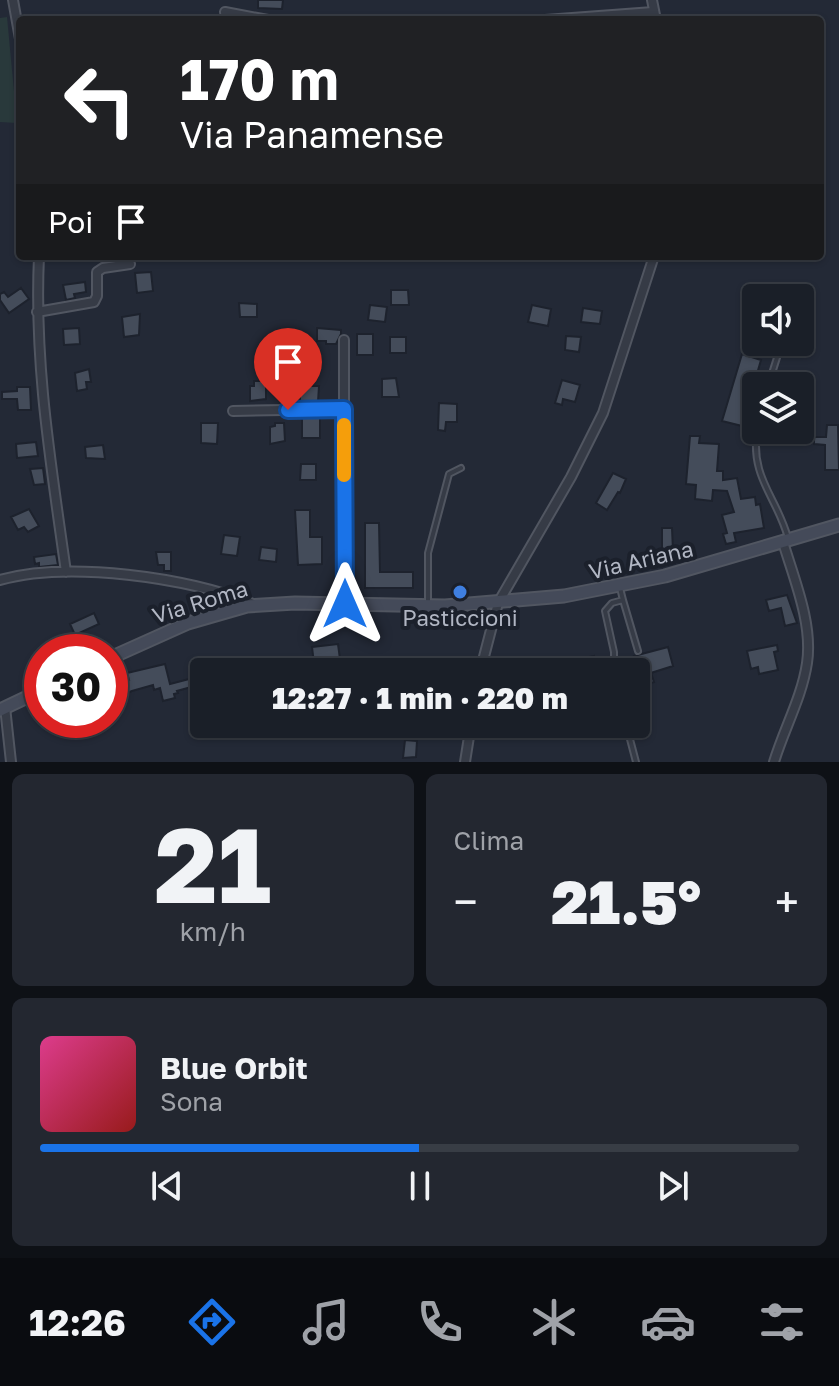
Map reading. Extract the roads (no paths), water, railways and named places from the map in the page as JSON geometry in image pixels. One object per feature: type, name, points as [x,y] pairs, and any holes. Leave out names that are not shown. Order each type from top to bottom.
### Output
[{"type":"main road","name":"Via Ariana","points":[[498,603],[619,587],[697,568],[839,525]]},
{"type":"main road","name":"Via Roma","points":[[128,650],[188,623],[254,605],[429,607],[498,603]]},
{"type":"main road","points":[[2,708],[24,698]]},
{"type":"street","points":[[652,0],[654,16]]},
{"type":"street","points":[[225,12],[246,16]]},
{"type":"street","points":[[39,260],[40,385],[66,572]]},
{"type":"street","points":[[484,658],[498,603],[571,477],[603,413],[653,260]]},
{"type":"street","points":[[37,312],[94,302],[99,270],[130,264]]},
{"type":"street","points":[[344,340],[345,604]]},
{"type":"street","points":[[233,411],[344,409]]},
{"type":"street","points":[[774,762],[803,682],[808,655],[805,621],[786,541]]},
{"type":"street","points":[[0,580],[66,572],[197,586],[229,594],[254,605]]},
{"type":"street","points":[[2,708],[11,762]]},
{"type":"street","points":[[465,762],[469,738]]},
{"type":"lane","points":[[756,444],[759,475],[781,518],[786,541]]},
{"type":"lane","points":[[429,607],[429,549],[449,474],[461,468]]},
{"type":"lane","points":[[619,587],[638,651]]},
{"type":"lane","points":[[614,658],[605,611],[612,603],[623,600]]},
{"type":"lane","points":[[630,738],[636,762]]},
{"type":"place","name":"Pasticcioni","points":[[460,592]]}]
